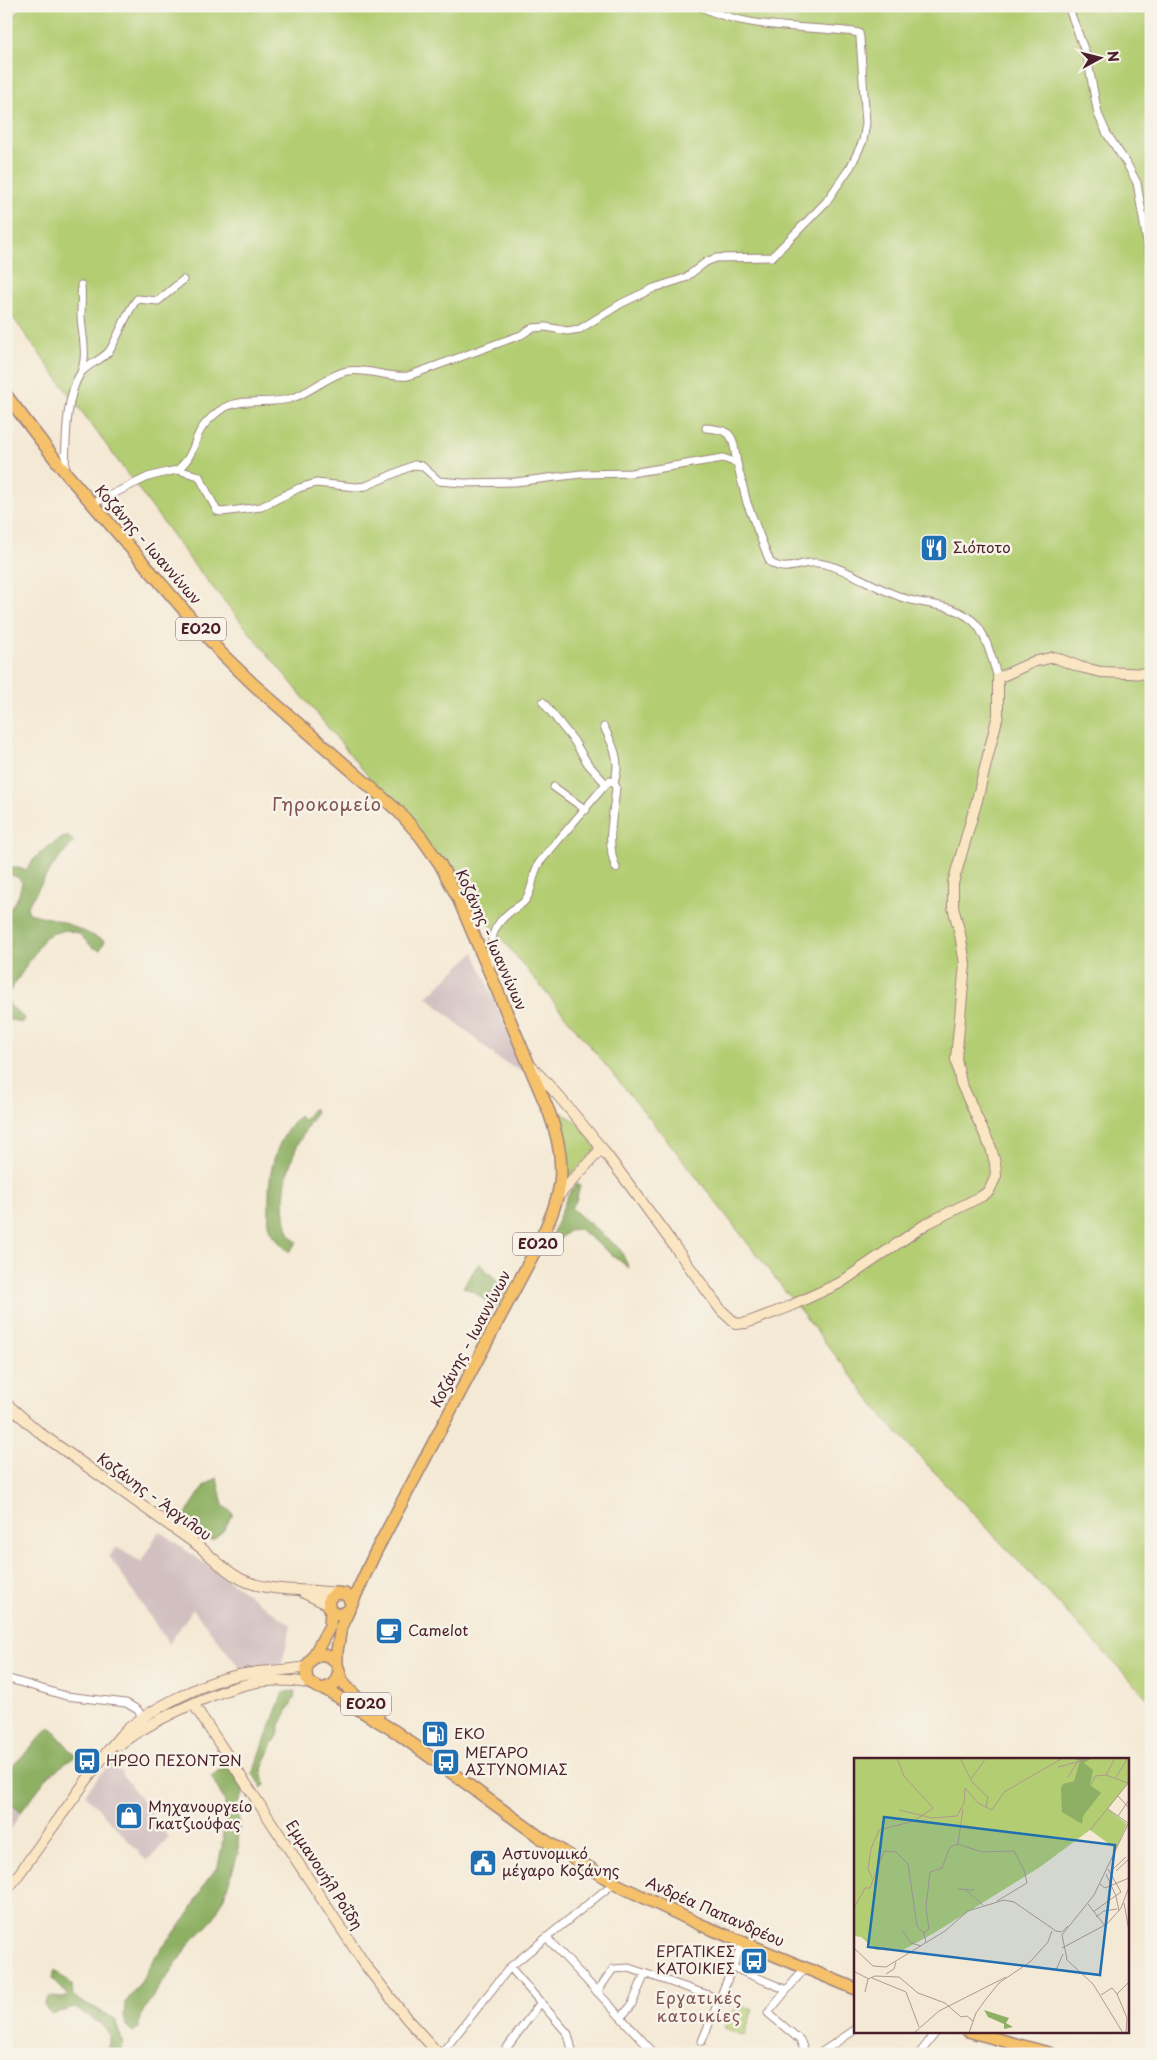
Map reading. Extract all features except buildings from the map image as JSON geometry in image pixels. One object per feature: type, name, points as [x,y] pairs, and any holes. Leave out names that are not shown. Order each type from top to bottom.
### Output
[{"type":"main road","name":"Κοζάνης - Ιωαννίνων","points":[[6,395],[65,472],[221,653],[253,684],[300,723],[411,824],[450,882],[549,1112],[560,1148],[562,1175],[559,1195],[553,1214],[374,1555],[339,1632],[336,1651],[338,1668]]},
{"type":"main road","name":"Κοζάνης - Ιωαννίνων","points":[[337,1593],[353,1583],[374,1555]]},
{"type":"main road","points":[[330,1608],[339,1615],[349,1608],[347,1596],[337,1593]]},
{"type":"main road","name":"ΕΟ20","points":[[309,1663],[330,1626],[331,1597],[337,1593]]},
{"type":"main road","points":[[309,1683],[306,1677],[309,1663],[318,1656],[326,1655],[332,1658],[338,1668]]},
{"type":"main road","name":"ΕΟ20","points":[[309,1683],[318,1689],[325,1689],[336,1682],[338,1668]]},
{"type":"main road","name":"Ανδρέα Παπανδρέου","points":[[338,1668],[342,1679],[353,1692],[396,1732]]},
{"type":"main road","name":"Ανδρέα Παπανδρέου","points":[[325,1689],[396,1732],[541,1838],[614,1883],[691,1920],[854,1988]]},
{"type":"main road","points":[[972,2032],[1052,2054]]},
{"type":"street","points":[[178,470],[188,458],[199,432],[206,423],[218,411],[232,403],[274,402],[290,399],[302,395],[346,371],[362,370],[394,377],[408,376],[521,335],[532,328],[546,327],[567,331],[580,329],[622,303],[654,288],[685,278],[706,262],[716,258],[772,257],[826,202],[851,166],[860,147],[866,123],[859,33],[749,22],[726,18],[699,6]]},
{"type":"street","points":[[1068,6],[1087,57],[1098,114],[1107,134],[1137,183],[1151,266]]},
{"type":"street","points":[[81,372],[93,362],[104,357],[109,351],[127,313],[137,299],[158,301],[183,280]]},
{"type":"street","points":[[65,472],[68,414],[75,385],[85,357],[81,315],[81,285]]},
{"type":"street","points":[[529,1065],[559,1096],[602,1148],[721,1310],[732,1322],[740,1325],[794,1305],[840,1283],[926,1224],[982,1196],[989,1190],[996,1176],[991,1148],[961,1083],[957,1065],[965,964],[952,896],[953,883],[977,800],[998,715],[998,678],[981,630],[962,612],[943,606],[906,599],[837,568],[817,563],[789,568],[776,567],[770,562],[747,503],[733,444],[728,432],[724,429],[706,428]]},
{"type":"street","points":[[92,504],[148,477],[178,470],[199,476],[217,511],[222,512],[260,507],[299,488],[316,483],[356,487],[366,486],[414,465],[422,466],[439,481],[463,483],[515,482],[581,474],[631,473],[723,458],[736,463]]},
{"type":"street","points":[[998,678],[1032,662],[1054,658],[1101,672],[1151,674]]},
{"type":"street","points":[[543,702],[574,741],[588,764],[606,784]]},
{"type":"street","points":[[604,728],[615,751],[618,770],[614,782],[616,786],[611,841],[612,859],[616,868]]},
{"type":"street","points":[[490,972],[494,927],[511,910],[524,903],[532,888],[532,876],[539,863],[586,810],[606,784],[610,781],[614,782]]},
{"type":"street","points":[[554,787],[586,810]]},
{"type":"street","points":[[559,1195],[602,1148]]},
{"type":"street","name":"Κοζάνης - Άργιλου","points":[[6,1403],[40,1433],[200,1547],[225,1570],[253,1584],[296,1590]]},
{"type":"street","points":[[296,1590],[337,1593]]},
{"type":"street","points":[[296,1590],[330,1608]]},
{"type":"street","points":[[6,1892],[104,1756],[120,1736],[142,1718],[185,1695],[225,1679],[309,1663]]},
{"type":"street","points":[[6,1678],[66,1696],[126,1703],[138,1710],[142,1718]]},
{"type":"street","points":[[104,1756],[147,1727],[194,1704],[247,1684],[278,1680],[309,1683]]},
{"type":"street","name":"Εμμανουήλ Ροΐδη","points":[[194,1704],[366,1966],[407,2018],[440,2054]]},
{"type":"street","points":[[440,2054],[510,1967],[614,1883]]},
{"type":"street","points":[[547,1938],[654,2054]]},
{"type":"street","points":[[702,2041],[743,1942]]},
{"type":"street","points":[[510,1967],[568,2034],[573,2054]]},
{"type":"street","points":[[732,1967],[787,1990]]},
{"type":"street","points":[[597,1992],[612,1970],[629,1968],[720,1999]]},
{"type":"street","points":[[805,1968],[768,2013],[800,2040],[806,2054]]},
{"type":"street","points":[[621,2017],[631,2006],[645,1974]]},
{"type":"street","points":[[502,2054],[541,2002]]},
{"type":"street","points":[[819,2054],[854,2030]]},
{"type":"street","points":[[919,2054],[927,2050],[936,2032]]},
{"type":"shaded area","points":[[474,952],[525,1072],[500,1060],[427,997]]},
{"type":"shaded area","points":[[159,1531],[291,1625],[282,1664],[240,1668],[193,1609],[169,1644],[109,1556],[116,1547],[141,1562]]},
{"type":"shaded area","name":"Μηχανουργείο Γκατζιούφας","points":[[112,1760],[169,1838],[147,1861],[85,1794]]},
{"type":"shaded area","points":[[6,1800],[21,1812],[6,1838]]},
{"type":"green space","points":[[22,6],[1151,6],[1151,1702],[889,1424],[668,1141],[192,562],[6,308],[6,27]]},
{"type":"green space","points":[[67,836],[74,842],[51,868],[27,907],[29,913],[61,921],[105,941],[100,950],[92,947],[78,933],[66,930],[45,937],[8,994],[9,1004],[24,1018],[22,1023],[12,1020],[6,1021],[6,915],[19,895],[22,882],[17,877],[6,873],[6,865],[26,870],[44,850]]},
{"type":"green space","points":[[314,1108],[316,1113],[296,1149],[285,1187],[284,1201],[287,1226],[291,1237],[297,1242],[289,1252],[274,1236],[269,1224],[269,1192],[272,1168],[279,1146],[291,1126],[299,1116],[303,1121]]},
{"type":"green space","points":[[555,1108],[578,1123],[597,1148],[568,1178],[565,1139]]},
{"type":"green space","points":[[576,1184],[580,1186],[576,1201],[571,1208],[620,1249],[629,1268],[579,1229],[570,1230],[555,1242],[550,1240],[567,1197]]},
{"type":"green space","points":[[479,1263],[507,1290],[496,1309],[474,1292],[463,1287]]},
{"type":"green space","points":[[217,1478],[223,1505],[233,1514],[223,1531],[212,1540],[182,1520],[204,1486]]},
{"type":"green space","points":[[295,1691],[294,1698],[280,1725],[278,1736],[262,1769],[265,1785],[261,1788],[253,1773],[283,1692]]},
{"type":"green space","points":[[50,1727],[76,1756],[49,1775],[21,1812],[6,1800],[6,1773]]},
{"type":"green space","points":[[228,1764],[244,1791],[237,1806],[239,1822],[238,1854],[224,1897],[213,1920],[191,1942],[147,2005],[140,2017],[139,2028],[133,2032],[126,2026],[124,2016],[125,2003],[140,1984],[155,1957],[189,1914],[205,1883],[218,1866],[222,1848],[225,1802],[211,1776]]},
{"type":"green space","points":[[55,1971],[72,1985],[73,1996],[115,2019],[123,2044],[121,2054],[102,2054],[110,2044],[110,2035],[100,2023],[75,2008],[51,2014],[44,2005],[49,1997],[64,1998],[68,1995],[52,1979]]},
{"type":"green space","points":[[741,2005],[753,2009],[744,2036],[724,2028],[729,2014]]},
{"type":"place","name":"Σιόποτο","points":[[934,548]]},
{"type":"place","name":"Camelot","points":[[389,1631]]},
{"type":"place","name":"EKO","points":[[435,1734]]},
{"type":"place","name":"ΗΡΩΟ ΠΕΣΟΝΤΩΝ","points":[[87,1761]]},
{"type":"place","name":"ΜΕΓΑΡΟ ΑΣΤΥΝΟΜΙΑΣ","points":[[446,1762]]},
{"type":"place","name":"Μηχανουργείο Γκατζιούφας","points":[[129,1816]]},
{"type":"place","name":"Αστυνομικό μέγαρο Κοζάνης","points":[[483,1863]]},
{"type":"place","name":"ΕΡΓΑΤΙΚΕΣ ΚΑΤΟΙΚΙΕΣ","points":[[754,1961]]},
{"type":"district","name":"Γηροκομείο","points":[[327,805]]},
{"type":"district","name":"Εργατικές κατοικίες","points":[[699,2007]]}]
